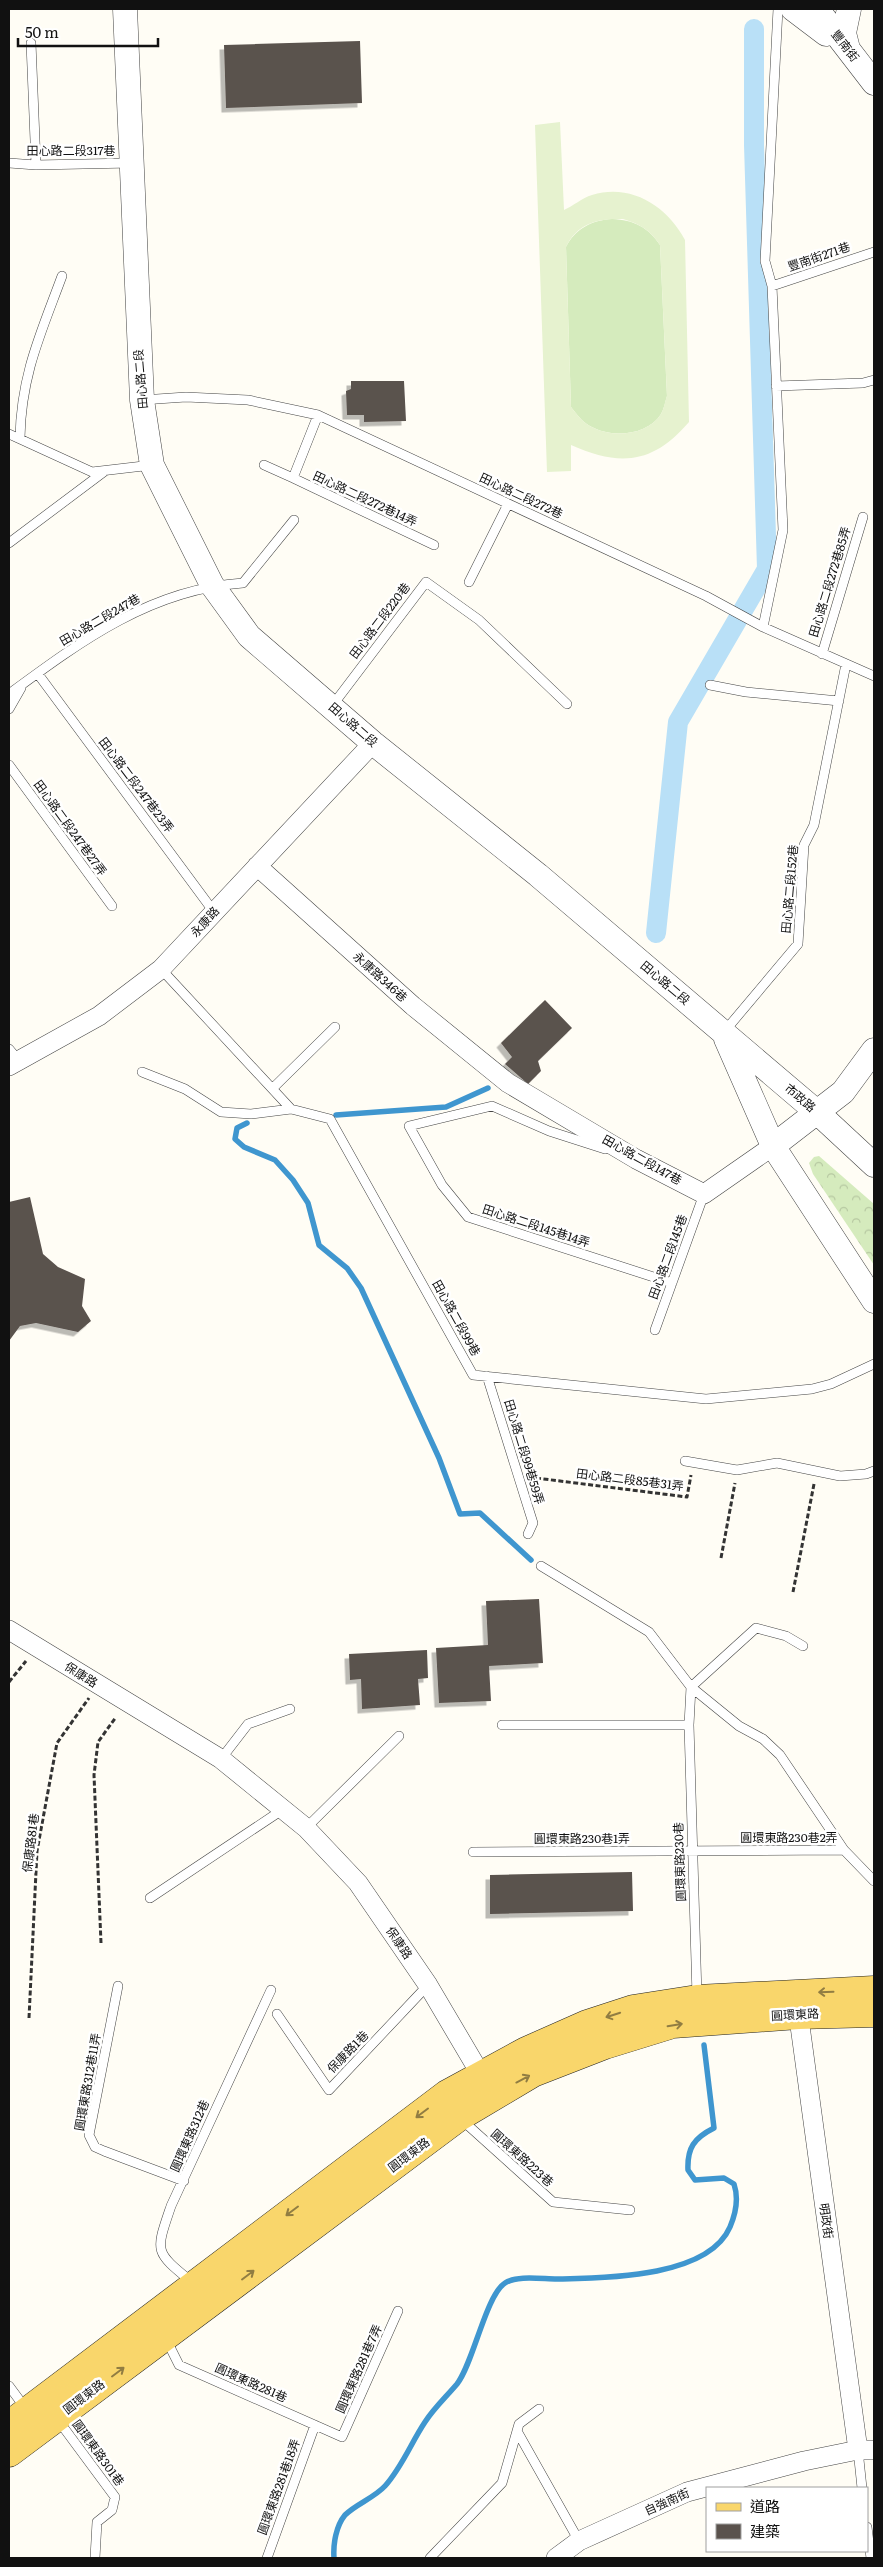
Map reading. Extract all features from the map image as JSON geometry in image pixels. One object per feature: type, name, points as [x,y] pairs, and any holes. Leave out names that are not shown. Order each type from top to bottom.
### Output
[{"type":"main road","name":"圓環東路","points":[[487,2084],[534,2073],[605,2045],[673,2024],[874,1990]]},
{"type":"main road","name":"圓環東路","points":[[18,2418],[196,2284],[453,2106],[587,2024],[633,2009],[697,1999],[797,2004],[874,2013]]},
{"type":"main road","name":"圓環東路","points":[[9,2453],[165,2337],[453,2106]]},
{"type":"street","name":"田心路二段","points":[[125,9],[142,400],[152,465],[212,585],[249,636],[373,743],[538,875],[723,1033],[773,1146],[874,1301]]},
{"type":"street","points":[[794,9],[848,51]]},
{"type":"street","name":"豐南街","points":[[817,9],[874,83]]},
{"type":"street","points":[[848,51],[844,33],[849,9]]},
{"type":"street","name":"永康路","points":[[12,1059],[99,1016],[161,969],[373,743]]},
{"type":"street","name":"永康路346巷","points":[[257,866],[413,1006],[508,1083]]},
{"type":"street","name":"市政路","points":[[723,1033],[818,1113],[874,1165]]},
{"type":"street","points":[[704,1194],[818,1113],[848,1088],[874,1050]]},
{"type":"street","name":"田心路二段147巷","points":[[508,1083],[636,1158],[704,1194]]},
{"type":"street","name":"保康路","points":[[9,1630],[221,1759],[306,1828],[358,1883],[428,1985],[487,2084]]},
{"type":"street","name":"明政街","points":[[797,2004],[866,2450]]},
{"type":"street","name":"自強南街","points":[[560,2557],[579,2542],[687,2492],[804,2461],[866,2450]]},
{"type":"lane","points":[[763,627],[783,530],[772,286],[765,261],[778,9]]},
{"type":"lane","points":[[31,43],[36,166]]},
{"type":"lane","name":"田心路二段317巷","points":[[9,163],[36,166],[133,163]]},
{"type":"lane","name":"豐南街271巷","points":[[772,286],[874,252]]},
{"type":"lane","points":[[20,438],[20,405],[30,361],[62,276]]},
{"type":"lane","points":[[776,386],[862,383],[874,380]]},
{"type":"lane","name":"田心路二段272巷","points":[[142,400],[186,397],[248,400],[318,415],[706,596],[763,627],[874,676]]},
{"type":"lane","name":"田心路二段272巷14弄","points":[[318,415],[293,478],[434,545]]},
{"type":"lane","points":[[9,434],[92,472],[152,465]]},
{"type":"lane","points":[[264,465],[293,478]]},
{"type":"lane","points":[[9,543],[105,470]]},
{"type":"lane","points":[[469,582],[508,504]]},
{"type":"lane","name":"田心路二段272巷85弄","points":[[822,654],[863,517]]},
{"type":"lane","name":"田心路二段247巷","points":[[9,694],[80,642],[138,609],[212,585],[243,583],[294,520]]},
{"type":"lane","name":"田心路二段220巷","points":[[332,706],[426,582],[479,620],[567,704]]},
{"type":"lane","name":"田心路二段152巷","points":[[723,1033],[798,944],[804,845],[814,825],[846,664]]},
{"type":"lane","name":"田心路二段247巷23弄","points":[[38,674],[214,912]]},
{"type":"lane","points":[[9,710],[23,684]]},
{"type":"lane","points":[[710,684],[746,692],[839,701]]},
{"type":"lane","name":"田心路二段247巷27弄","points":[[9,764],[112,906]]},
{"type":"lane","points":[[161,969],[273,1088],[290,1109]]},
{"type":"lane","points":[[273,1088],[335,1028]]},
{"type":"lane","points":[[142,1072],[185,1089],[221,1112],[251,1114],[290,1109]]},
{"type":"lane","name":"田心路二段145巷14弄","points":[[636,1158],[549,1131],[492,1106],[409,1126],[442,1185],[468,1217],[672,1283]]},
{"type":"lane","name":"田心路二段99巷","points":[[290,1109],[330,1119],[473,1375],[706,1399],[812,1389],[831,1384],[874,1364]]},
{"type":"lane","name":"田心路二段145巷","points":[[655,1330],[704,1194]]},
{"type":"lane","name":"田心路二段99巷59弄","points":[[488,1376],[533,1523],[528,1534]]},
{"type":"lane","points":[[689,1462],[737,1470],[776,1463],[840,1476],[866,1474],[874,1471]]},
{"type":"lane","points":[[541,1566],[649,1632],[691,1687],[738,1726],[763,1739],[780,1755],[844,1850]]},
{"type":"lane","points":[[691,1687],[756,1628],[786,1636],[803,1646]]},
{"type":"lane","name":"圓環東路230巷","points":[[691,1687],[689,1725],[691,1851],[697,1999]]},
{"type":"lane","points":[[221,1759],[248,1724],[290,1709]]},
{"type":"lane","points":[[502,1726],[689,1725]]},
{"type":"lane","points":[[306,1828],[399,1736]]},
{"type":"lane","points":[[150,1898],[282,1810]]},
{"type":"lane","name":"圓環東路230巷2弄","points":[[691,1851],[844,1850],[874,1881]]},
{"type":"lane","name":"圓環東路230巷1弄","points":[[473,1852],[691,1851]]},
{"type":"lane","name":"保康路1巷","points":[[277,2014],[329,2090],[428,1985]]},
{"type":"lane","name":"圓環東路312巷11弄","points":[[118,1986],[89,2135],[91,2141],[104,2151],[184,2182]]},
{"type":"lane","name":"圓環東路312巷","points":[[196,2284],[168,2262],[161,2250],[159,2240],[171,2206],[184,2182],[271,1990]]},
{"type":"lane","name":"圓環東路223巷","points":[[453,2106],[552,2202],[630,2210]]},
{"type":"lane","name":"圓環東路281巷7弄","points":[[342,2437],[398,2311]]},
{"type":"lane","name":"圓環東路281巷","points":[[165,2337],[178,2365],[342,2437]]},
{"type":"lane","points":[[9,2386],[18,2418]]},
{"type":"lane","points":[[430,2558],[502,2483],[519,2424],[539,2409]]},
{"type":"lane","name":"圓環東路301巷","points":[[56,2418],[115,2497],[112,2510],[97,2522],[95,2558]]},
{"type":"lane","name":"圓環東路281巷18弄","points":[[267,2558],[315,2425]]},
{"type":"lane","points":[[517,2431],[579,2542]]},
{"type":"lane","points":[[862,2487],[866,2450]]},
{"type":"lane","points":[[868,2537],[870,2558]]},
{"type":"path","name":"田心路二段85巷31弄","points":[[536,1478],[687,1497],[689,1462]]},
{"type":"path","points":[[721,1558],[737,1470]]},
{"type":"path","points":[[793,1592],[816,1471]]},
{"type":"path","points":[[9,1682],[37,1647]]},
{"type":"path","name":"保康路81巷","points":[[29,2018],[37,1851],[57,1743],[98,1685]]},
{"type":"path","points":[[101,1943],[94,1775],[98,1742],[126,1702]]},
{"type":"green space","points":[[560,122],[564,210],[592,195],[606,192],[634,195],[658,208],[668,217],[685,240],[689,422],[676,436],[649,454],[635,458],[605,457],[571,445],[571,471],[547,472],[535,125]],"holes":[[[614,219],[640,225],[660,245],[667,396],[663,410],[655,421],[639,430],[621,434],[594,428],[579,417],[571,407],[566,247],[576,232],[597,221]]]},
{"type":"green space","points":[[612,219],[627,221],[640,226],[651,233],[660,245],[667,396],[662,412],[655,421],[639,430],[621,434],[602,431],[590,426],[571,407],[566,247],[579,230],[598,221]]},
{"type":"green space","points":[[819,1156],[874,1204],[874,1265],[813,1174],[809,1163],[814,1157]]},
{"type":"building","points":[[360,41],[362,103],[226,108],[224,45]]},
{"type":"building","points":[[351,381],[404,381],[406,421],[364,422],[364,415],[347,415],[346,391],[351,389]]},
{"type":"building","points":[[545,1000],[572,1028],[538,1061],[541,1071],[528,1084],[505,1064],[512,1057],[501,1043]]},
{"type":"building","points":[[30,1197],[43,1254],[58,1267],[85,1279],[82,1306],[91,1321],[78,1332],[36,1323],[20,1326],[9,1341],[9,1202]]},
{"type":"building","points":[[539,1599],[543,1663],[489,1666],[491,1701],[439,1703],[436,1648],[488,1645],[486,1601]]},
{"type":"building","points":[[427,1650],[428,1678],[418,1679],[420,1705],[362,1709],[361,1679],[350,1680],[349,1654]]},
{"type":"building","points":[[632,1872],[633,1911],[490,1914],[490,1875]]},
{"type":"waterway","points":[[656,933],[678,722],[767,569],[754,145],[754,29]]},
{"type":"waterway","points":[[336,1115],[446,1107],[488,1088]]},
{"type":"waterway","points":[[247,1123],[237,1128],[235,1139],[244,1147],[275,1160],[293,1180],[308,1203],[319,1245],[347,1268],[361,1288],[439,1458],[460,1514],[480,1513],[531,1560]]},
{"type":"waterway","points":[[334,2558],[336,2535],[342,2519],[349,2511],[385,2486],[436,2407],[457,2384],[469,2361],[492,2301],[498,2290],[505,2283],[523,2278],[601,2278],[653,2272],[678,2266],[700,2256],[718,2244],[730,2227],[734,2216],[737,2201],[734,2184],[724,2178],[695,2180],[688,2170],[689,2156],[693,2144],[701,2136],[714,2128],[704,2045]]}]
